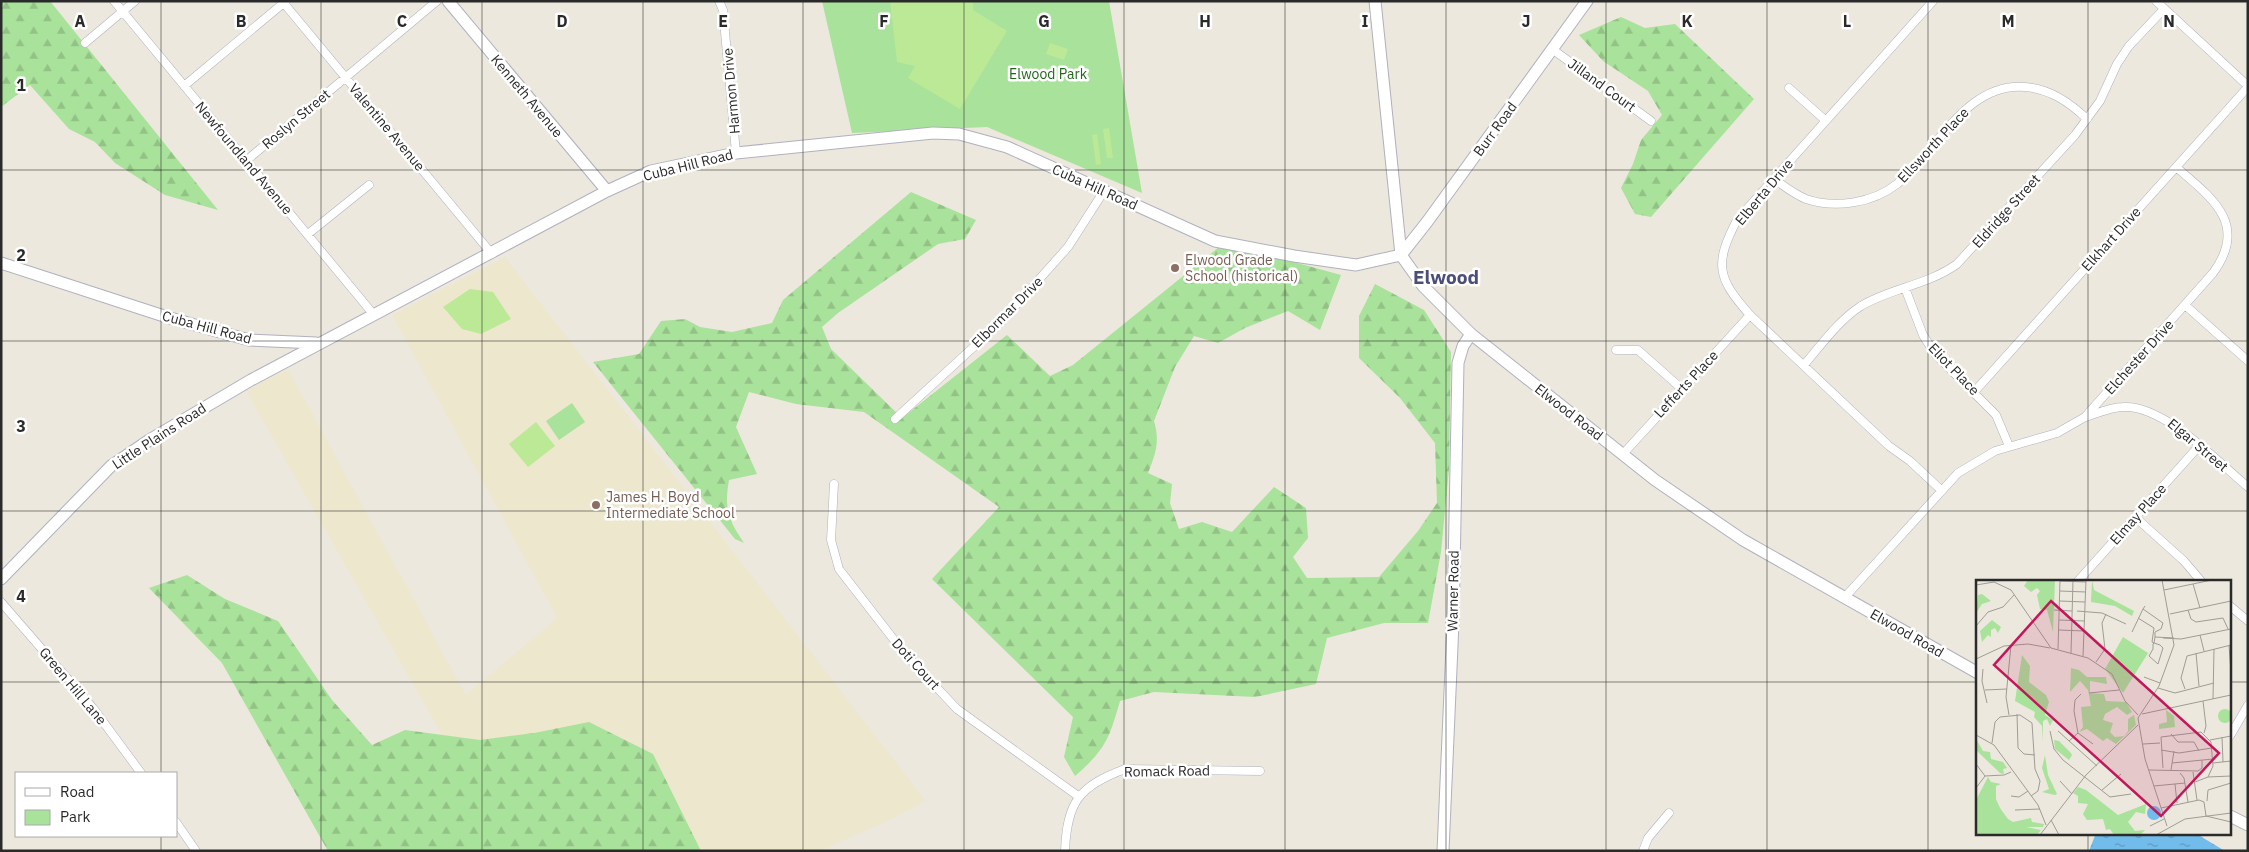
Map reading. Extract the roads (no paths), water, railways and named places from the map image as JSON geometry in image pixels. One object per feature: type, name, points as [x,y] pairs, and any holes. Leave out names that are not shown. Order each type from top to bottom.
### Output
[{"type":"main road","name":"Kenneth Avenue","points":[[448,1],[607,191]]},
{"type":"main road","name":"Elwood Road","points":[[1374,1],[1401,255],[1423,286],[1471,334],[1662,485],[1726,529],[1976,672]]},
{"type":"main road","name":"Burr Road","points":[[1401,255],[1587,1]]},
{"type":"main road","name":"Cuba Hill Road","points":[[1,263],[170,318],[249,340],[318,344],[492,254],[607,191],[651,171],[736,153],[933,133],[959,134],[1007,147],[1215,241],[1356,265],[1401,255]]},
{"type":"main road","name":"Warner Road","points":[[1443,851],[1453,623],[1458,363],[1463,346],[1471,334]]},
{"type":"main road","name":"Little Plains Road","points":[[1,579],[111,466],[203,407],[318,344]]},
{"type":"main road","points":[[2232,817],[2248,825]]},
{"type":"street","name":"Newfoundland Avenue","points":[[114,1],[374,315]]},
{"type":"street","points":[[85,43],[135,1]]},
{"type":"street","name":"Roslyn Street","points":[[247,160],[437,1]]},
{"type":"street","name":"Harmon Drive","points":[[719,1],[723,10],[736,153]]},
{"type":"street","name":"Elberta Drive","points":[[1933,1],[1737,220],[1724,245],[1721,268],[1735,298],[1750,315],[1889,446],[1910,461],[1941,490]]},
{"type":"street","points":[[2156,1],[2248,87]]},
{"type":"street","points":[[184,86],[284,2]]},
{"type":"street","name":"Valentine Avenue","points":[[284,2],[492,254]]},
{"type":"street","name":"Eldridge Street","points":[[1804,365],[1843,321],[1860,307],[1943,274],[1957,264],[2087,120],[2100,101],[2117,64],[2129,46],[2164,9]]},
{"type":"street","name":"Jilland Court","points":[[1552,49],[1652,121]]},
{"type":"street","name":"Ellsworth Place","points":[[1774,179],[1807,199],[1827,203],[1844,204],[1879,195],[1896,185],[1971,105],[1999,89],[2018,86],[2038,88],[2072,105],[2087,120]]},
{"type":"street","name":"Elkhart Drive","points":[[1975,391],[2248,87]]},
{"type":"street","points":[[1789,88],[1825,120]]},
{"type":"street","name":"Elchester Drive","points":[[1845,597],[1958,473],[1977,460],[2009,446],[2057,433],[2085,417],[2224,259],[2230,244],[2228,225],[2222,209],[2176,167]]},
{"type":"street","points":[[308,234],[369,185]]},
{"type":"street","name":"Elbormar Drive","points":[[895,419],[1002,320],[1068,247],[1104,192]]},
{"type":"street","name":"Eliot Place","points":[[1906,288],[1923,335],[1935,354],[1975,391],[1996,415],[2009,446]]},
{"type":"street","points":[[2185,305],[2248,361]]},
{"type":"street","name":"Lefferts Place","points":[[1622,454],[1750,315]]},
{"type":"street","points":[[1616,350],[1638,350],[1682,388]]},
{"type":"street","name":"Elgar Street","points":[[2085,417],[2124,406],[2147,410],[2164,417],[2248,487]]},
{"type":"street","name":"Elmay Place","points":[[2079,580],[2199,446]]},
{"type":"street","name":"Doti Court","points":[[834,484],[831,540],[839,568],[905,654],[957,709],[1078,796]]},
{"type":"street","points":[[2135,517],[2184,561],[2200,580]]},
{"type":"street","name":"Green Hill Lane","points":[[1,602],[93,708],[140,772]]},
{"type":"street","points":[[2232,608],[2248,621]]},
{"type":"street","points":[[2232,733],[2248,705]]},
{"type":"street","name":"Romack Road","points":[[1078,796],[1109,775],[1125,769],[1260,771]]},
{"type":"street","points":[[1065,851],[1067,820],[1078,796]]},
{"type":"street","points":[[1643,851],[1648,838],[1669,813]]},
{"type":"street","points":[[178,825],[196,851]]},
{"type":"water","points":[[2096,834],[2197,834],[2225,851],[2089,851]]},
{"type":"place","name":"Elwood Grade School (historical)","points":[[1175,268]]},
{"type":"place","name":"James H. Boyd Intermediate School","points":[[596,505]]},
{"type":"district","name":"Elwood","points":[[1446,277]]},
{"type":"park label","name":"Elwood Park","points":[[1048,74]]}]
